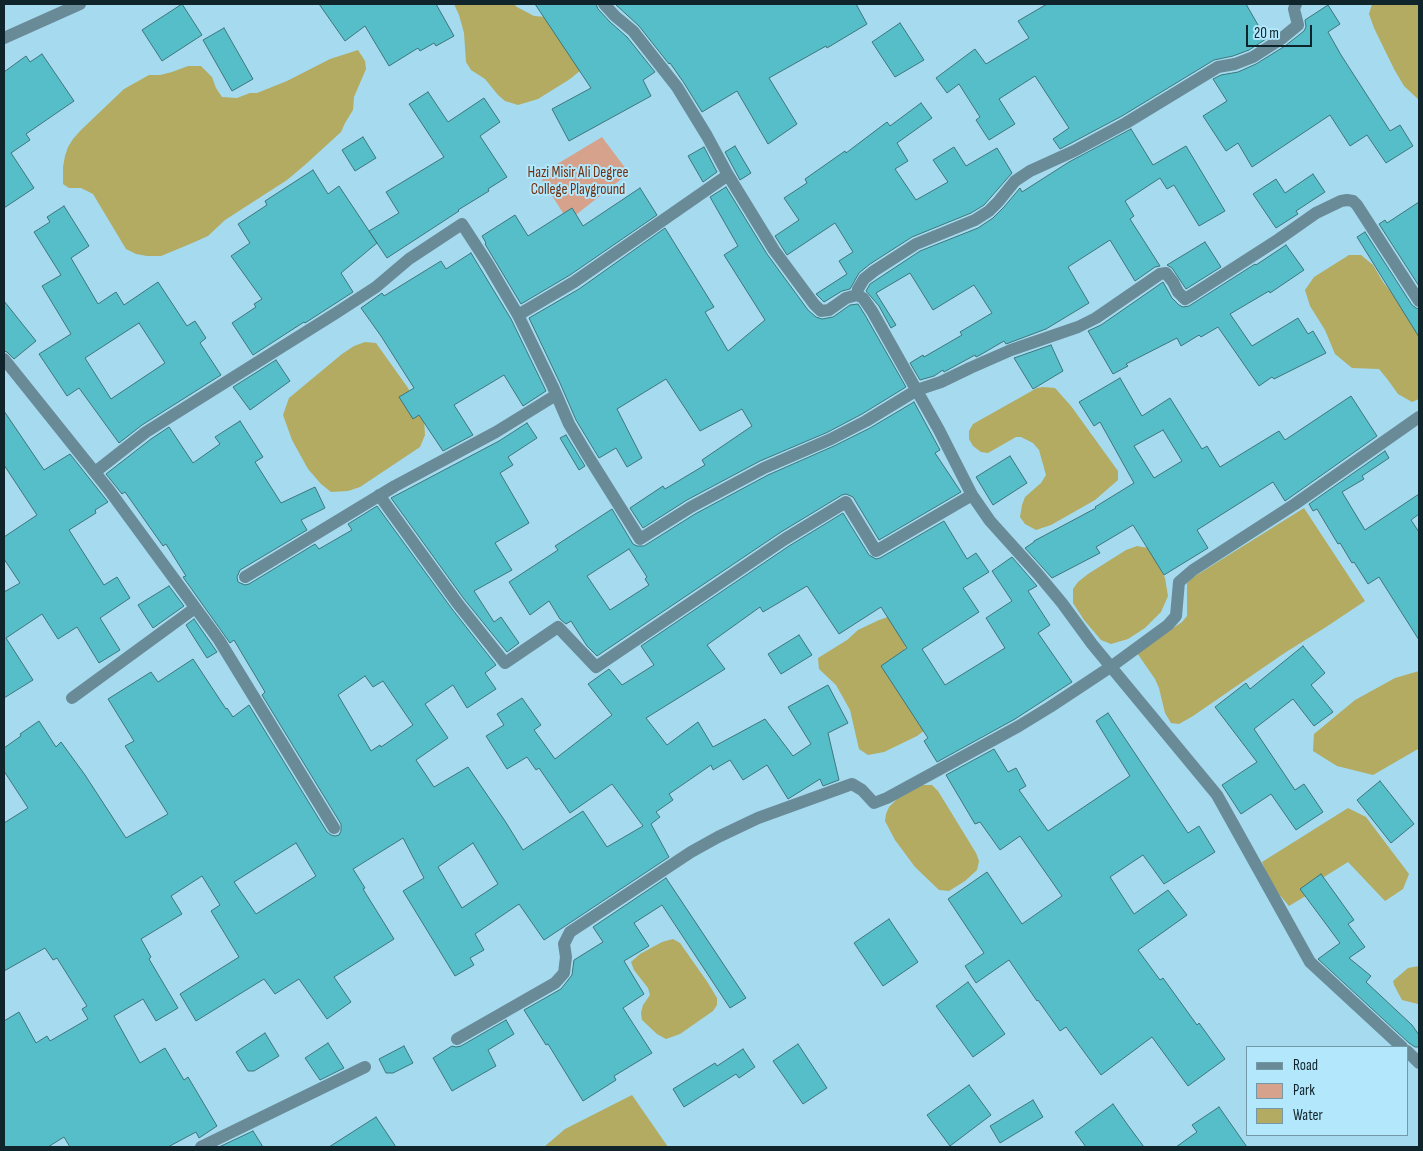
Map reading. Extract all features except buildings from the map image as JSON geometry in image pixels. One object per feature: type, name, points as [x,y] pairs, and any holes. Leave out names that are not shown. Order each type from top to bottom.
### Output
[{"type":"street","points":[[4,38],[80,4]]},
{"type":"street","points":[[604,4],[633,31],[677,87],[778,256],[821,311],[829,310],[846,298],[857,295],[863,298],[918,390],[972,495],[990,521],[1038,573],[1138,701],[1217,794],[1310,962],[1401,1046]]},
{"type":"street","points":[[857,295],[864,279],[874,270],[916,244],[975,220],[989,211],[1015,181],[1030,171],[1074,151],[1126,123],[1218,67],[1235,64],[1253,57],[1281,39],[1298,25],[1294,9],[1296,4]]},
{"type":"street","points":[[518,315],[574,282],[728,175]]},
{"type":"street","points":[[95,472],[146,432],[376,287],[409,259],[462,224],[518,315],[569,424],[640,538],[700,502],[764,468],[831,439],[918,390],[941,382],[993,358],[1096,318],[1160,274],[1166,273],[1184,299],[1316,213],[1341,201],[1353,201],[1419,301]]},
{"type":"street","points":[[4,359],[95,472],[196,608],[218,640],[334,828]]},
{"type":"street","points":[[245,577],[379,495],[496,432],[556,394]]},
{"type":"street","points":[[457,1039],[555,984],[564,973],[566,956],[564,944],[570,932],[691,852],[758,818],[852,784],[862,790],[874,803],[888,798],[912,783],[1019,726],[1112,666],[1168,625],[1176,616],[1179,582],[1192,570],[1295,504],[1419,417]]},
{"type":"street","points":[[379,495],[458,604],[505,663],[558,627],[596,667],[785,539],[846,502],[876,551],[972,495]]},
{"type":"street","points":[[72,698],[196,608]]},
{"type":"street","points":[[1408,1052],[1419,1062]]},
{"type":"street","points":[[201,1147],[365,1067]]},
{"type":"green space","name":"Hazi Misir Ali Degree College Playground","points":[[602,137],[629,173],[568,221],[539,175]]},
{"type":"water","points":[[454,4],[514,4],[534,16],[547,17],[581,70],[538,99],[518,105],[505,101],[485,79],[471,70],[466,62],[464,33]]},
{"type":"water","points":[[1372,4],[1419,4],[1419,100],[1404,86],[1394,69],[1369,14]]},
{"type":"water","points":[[358,50],[365,61],[366,69],[354,97],[353,110],[341,132],[287,180],[225,220],[208,236],[161,256],[136,254],[126,249],[93,194],[81,188],[69,188],[63,184],[65,156],[73,139],[124,89],[149,75],[160,75],[188,66],[201,66],[212,77],[222,97],[237,98],[250,93],[257,93],[287,81],[330,59]]},
{"type":"water","points":[[1349,255],[1361,255],[1373,265],[1397,300],[1413,309],[1419,315],[1419,399],[1412,402],[1398,394],[1379,369],[1352,368],[1335,354],[1325,330],[1310,306],[1305,290],[1314,277]]},
{"type":"water","points":[[365,342],[376,343],[408,388],[424,420],[425,435],[420,447],[360,487],[348,491],[331,492],[308,469],[292,440],[283,415],[289,398],[342,354],[354,346]]},
{"type":"water","points":[[1037,388],[1055,388],[1071,406],[1118,471],[1118,480],[1095,500],[1051,525],[1036,530],[1025,524],[1020,517],[1025,497],[1041,483],[1046,475],[1039,450],[1033,443],[1021,437],[1016,437],[988,453],[981,452],[973,446],[969,439],[969,431],[973,424]]},
{"type":"water","points":[[1304,508],[1365,601],[1283,654],[1193,716],[1179,724],[1171,723],[1165,713],[1155,679],[1137,653],[1182,622],[1187,616],[1187,583],[1192,578]]},
{"type":"water","points":[[1137,546],[1148,548],[1165,578],[1168,596],[1161,612],[1145,628],[1128,639],[1111,644],[1101,640],[1084,620],[1073,603],[1073,589],[1088,574],[1126,550]]},
{"type":"water","points":[[894,615],[908,643],[901,655],[929,727],[917,736],[884,752],[868,755],[859,749],[850,710],[836,685],[819,669],[818,658],[847,640],[858,630]]},
{"type":"water","points":[[1419,671],[1418,749],[1373,775],[1337,766],[1313,751],[1314,734],[1355,700],[1395,678]]},
{"type":"water","points":[[922,785],[932,785],[938,791],[979,861],[977,870],[965,881],[949,891],[939,890],[915,867],[895,840],[885,821],[889,807],[897,799]]},
{"type":"water","points":[[1348,808],[1366,817],[1409,874],[1403,889],[1385,901],[1348,862],[1324,877],[1314,891],[1289,906],[1272,886],[1262,862]]},
{"type":"water","points":[[673,939],[680,943],[708,983],[717,998],[717,1005],[713,1011],[680,1034],[666,1039],[657,1034],[642,1020],[643,1005],[650,995],[648,988],[634,970],[631,962],[640,954],[662,942]]},
{"type":"water","points":[[1419,966],[1419,1004],[1402,1000],[1393,981],[1408,968]]},
{"type":"water","points":[[632,1095],[668,1147],[544,1147],[565,1129]]}]
